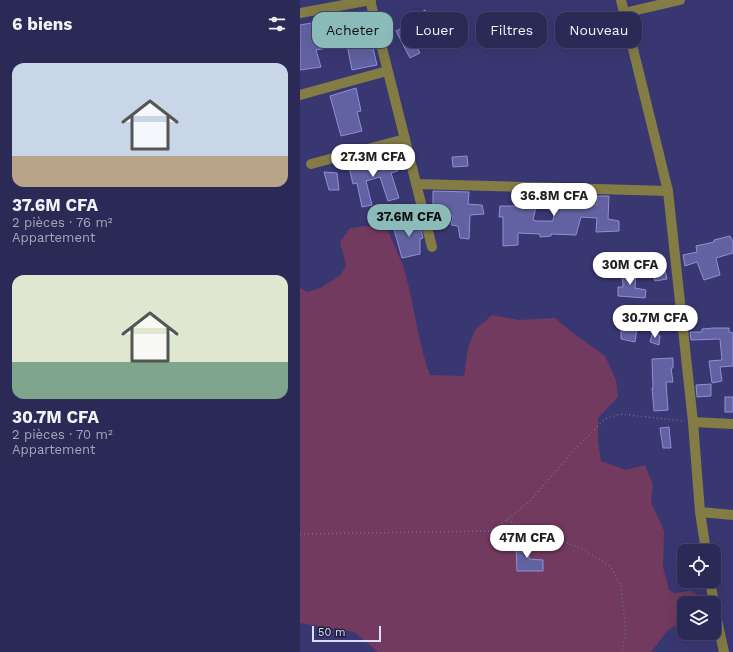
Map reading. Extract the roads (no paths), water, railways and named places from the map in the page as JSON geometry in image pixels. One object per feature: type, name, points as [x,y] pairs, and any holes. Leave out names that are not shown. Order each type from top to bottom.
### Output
[{"type":"street","points":[[300,13],[334,3],[370,0],[432,247]]},
{"type":"street","points":[[621,0],[624,12]]},
{"type":"street","points":[[632,12],[680,0]]},
{"type":"street","points":[[632,48],[668,191],[700,512],[705,544]]},
{"type":"street","points":[[300,95],[388,71]]},
{"type":"street","points":[[311,164],[405,139]]},
{"type":"street","points":[[416,184],[668,191]]},
{"type":"street","points":[[692,422],[733,424]]},
{"type":"street","points":[[700,512],[733,515]]},
{"type":"street","points":[[721,638],[724,652]]}]
